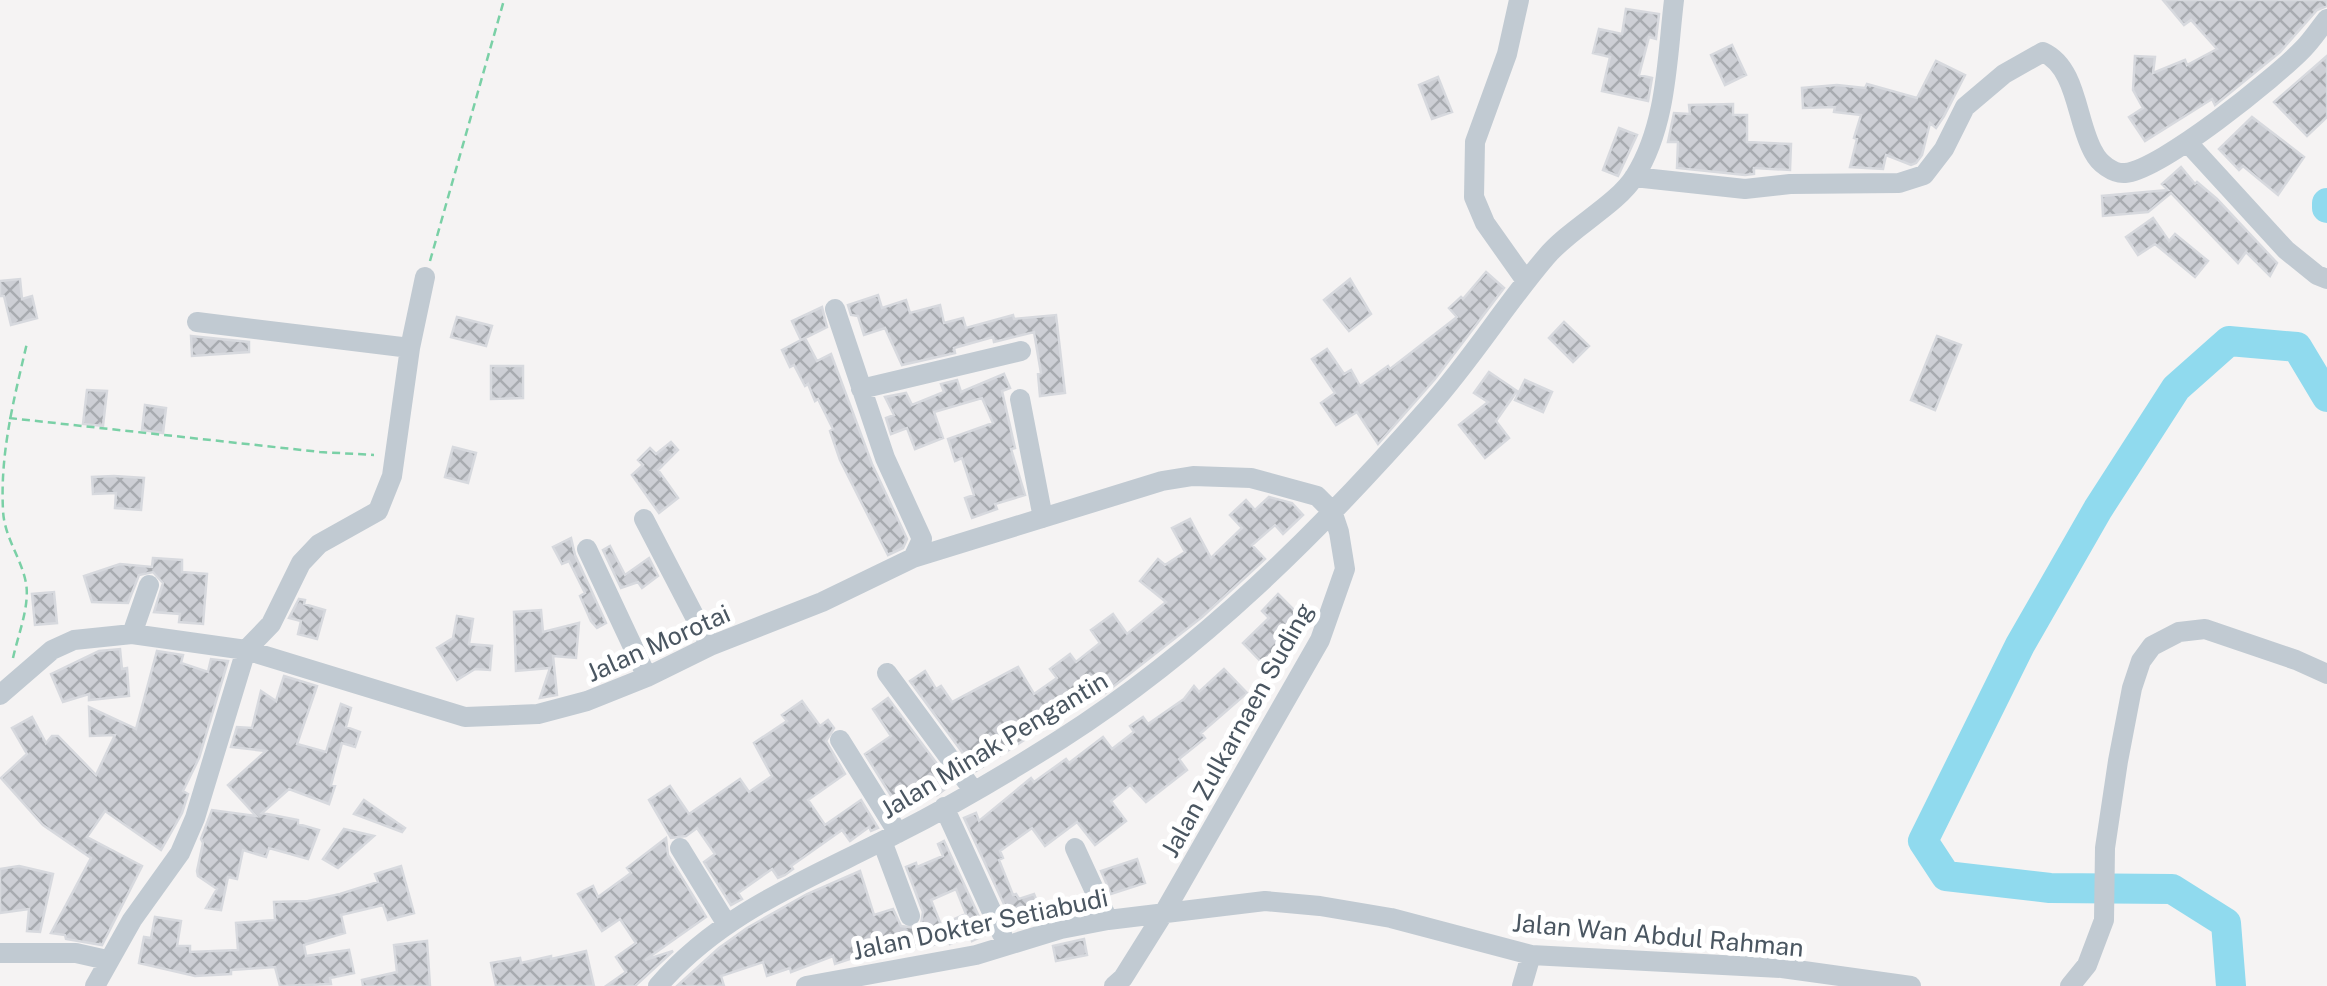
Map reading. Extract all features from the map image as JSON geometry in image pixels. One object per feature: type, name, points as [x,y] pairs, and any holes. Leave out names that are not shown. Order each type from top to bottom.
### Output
[{"type":"street","points":[[1519,0],[1507,54],[1476,142],[1474,197],[1485,222],[1526,280]]},
{"type":"street","points":[[1674,0],[1663,96],[1634,177],[1745,189],[1790,184],[1871,185],[1924,175],[1944,149],[1965,107],[2004,74],[2043,52],[2055,58],[2064,71],[2094,155],[2109,169],[2125,173],[2187,142],[2302,50],[2327,19]]},
{"type":"street","points":[[2187,142],[2286,250],[2327,279]]},
{"type":"street","name":"Jalan Minak Pengantin","points":[[658,986],[695,946],[759,902],[974,790],[1059,740],[1169,664],[1311,537],[1430,406],[1526,280],[1568,234],[1634,177]]},
{"type":"street","points":[[95,986],[107,960],[180,852],[195,818],[246,650],[272,624],[301,563],[319,544],[378,511],[392,476],[410,348],[425,276]]},
{"type":"street","points":[[835,309],[886,458],[922,539],[912,558]]},
{"type":"street","points":[[197,322],[410,348]]},
{"type":"street","points":[[861,388],[1020,352]]},
{"type":"street","points":[[1020,399],[1043,518]]},
{"type":"street","name":"Jalan Morotai","points":[[4,691],[52,650],[74,640],[132,634],[246,650],[465,716],[538,714],[587,702],[647,677],[710,646],[822,602],[912,558],[1162,482],[1209,476],[1251,478],[1317,496],[1332,511]]},
{"type":"street","name":"Jalan Zulkarnaen Suding","points":[[1114,986],[1165,911],[1320,640],[1345,569],[1332,511]]},
{"type":"street","points":[[644,519],[710,646]]},
{"type":"street","points":[[587,549],[647,677]]},
{"type":"street","points":[[132,634],[149,586]]},
{"type":"street","points":[[2070,986],[2086,965],[2104,920],[2105,848],[2140,660],[2152,646],[2179,632],[2205,630],[2327,674]]},
{"type":"street","points":[[887,673],[974,790]]},
{"type":"street","points":[[840,740],[890,837],[910,916]]},
{"type":"street","points":[[944,807],[1002,934]]},
{"type":"street","points":[[680,848],[726,923]]},
{"type":"street","points":[[1076,848],[1108,920]]},
{"type":"street","name":"Jalan Wan Abdul Rahman","points":[[1165,911],[1265,901],[1320,906],[1392,918],[1530,955],[1782,968],[1910,986]]},
{"type":"street","name":"Jalan Dokter Setiabudi","points":[[806,986],[976,955],[1061,929],[1165,911]]},
{"type":"street","points":[[0,953],[76,953],[107,960]]},
{"type":"street","points":[[1522,986],[1530,955]]},
{"type":"path","points":[[425,276],[504,0]]},
{"type":"path","points":[[4,691],[27,595],[26,580],[7,536],[2,513],[4,448],[27,343]]},
{"type":"path","points":[[9,418],[320,452],[395,456]]},
{"type":"building","points":[[2163,0],[2327,0],[2327,6],[2317,10],[2280,52],[2215,105],[2212,99],[2145,141],[2129,117],[2143,108],[2133,90],[2135,56],[2155,57],[2153,73],[2185,60],[2187,65],[2217,49],[2191,20],[2184,25]]},
{"type":"building","points":[[1626,9],[1659,14],[1656,39],[1649,37],[1639,75],[1652,78],[1648,101],[1602,91],[1610,57],[1593,53],[1599,29],[1622,34]]},
{"type":"building","points":[[1732,45],[1746,75],[1725,85],[1711,55]]},
{"type":"building","points":[[2327,56],[2327,117],[2307,136],[2274,102]]},
{"type":"building","points":[[1936,61],[1965,75],[1936,128],[1930,123],[1922,155],[1911,165],[1886,155],[1883,169],[1850,167],[1861,115],[1834,112],[1835,107],[1803,108],[1802,88],[1865,88],[1867,84],[1917,98]]},
{"type":"building","points":[[1438,77],[1452,112],[1432,119],[1419,85]]},
{"type":"building","points":[[1733,104],[1733,115],[1747,115],[1747,142],[1791,144],[1790,170],[1754,168],[1754,174],[1745,175],[1677,168],[1678,142],[1668,142],[1674,113],[1690,114],[1689,105]]},
{"type":"building","points":[[2252,117],[2304,157],[2278,195],[2243,166],[2239,170],[2219,149]]},
{"type":"building","points":[[1619,128],[1637,135],[1618,176],[1603,170]]},
{"type":"building","points":[[2181,167],[2277,263],[2270,276],[2246,252],[2238,263],[2171,193],[2148,212],[2103,216],[2102,196],[2168,190],[2162,184]]},
{"type":"building","points":[[2153,218],[2169,241],[2175,234],[2208,261],[2195,277],[2155,244],[2138,255],[2126,237]]},
{"type":"building","points":[[1486,272],[1504,288],[1435,379],[1378,444],[1357,412],[1336,425],[1321,403],[1335,393],[1312,359],[1327,349],[1344,374],[1351,370],[1360,386],[1388,366],[1390,369],[1457,317],[1449,308],[1463,299]]},
{"type":"building","points":[[20,279],[22,299],[32,296],[37,318],[11,325],[4,296],[0,296],[0,281]]},
{"type":"building","points":[[1350,279],[1371,314],[1349,331],[1324,300]]},
{"type":"building","points":[[878,295],[882,308],[906,300],[910,313],[940,305],[944,323],[963,318],[966,328],[1013,315],[1014,319],[1056,315],[1065,393],[1040,396],[1041,373],[1034,332],[994,342],[993,337],[954,348],[955,353],[902,365],[885,328],[864,335],[858,316],[851,315],[848,305]]},
{"type":"building","points":[[822,307],[827,327],[801,340],[792,321]]},
{"type":"building","points":[[457,317],[492,326],[486,346],[451,337]]},
{"type":"building","points":[[1564,322],[1589,346],[1573,362],[1549,338]]},
{"type":"building","points":[[191,336],[249,342],[249,352],[192,356]]},
{"type":"building","points":[[1937,336],[1961,345],[1935,410],[1911,400]]},
{"type":"building","points":[[805,338],[817,361],[831,354],[872,464],[907,539],[903,548],[888,555],[840,460],[830,431],[833,429],[818,399],[815,401],[794,365],[790,367],[782,350]]},
{"type":"building","points":[[491,366],[523,366],[523,398],[491,399]]},
{"type":"building","points":[[1489,372],[1517,391],[1496,421],[1509,438],[1485,458],[1459,425],[1488,402],[1474,393]]},
{"type":"building","points":[[1004,374],[1010,388],[1002,391],[1015,448],[1011,449],[1025,495],[995,504],[997,509],[972,518],[965,498],[974,495],[962,458],[955,461],[948,439],[993,423],[982,398],[934,412],[943,438],[915,449],[907,428],[891,434],[886,418],[894,415],[885,397],[906,393],[912,405],[944,392],[941,384],[957,380],[961,392]]},
{"type":"building","points":[[1525,380],[1552,392],[1543,412],[1515,400]]},
{"type":"building","points":[[87,390],[107,391],[103,426],[83,424]]},
{"type":"building","points":[[145,405],[166,408],[163,433],[142,430]]},
{"type":"building","points":[[671,442],[678,450],[658,470],[678,498],[659,513],[632,475],[643,465],[638,460],[650,448],[656,454]]},
{"type":"building","points":[[453,447],[476,453],[468,483],[445,477]]},
{"type":"building","points":[[92,477],[144,478],[141,510],[115,508],[116,493],[93,494]]},
{"type":"building","points":[[1269,497],[1292,503],[1303,515],[1283,534],[1275,525],[1252,545],[1265,559],[1202,617],[1105,693],[1100,691],[976,771],[910,681],[925,671],[936,689],[941,686],[952,702],[1018,667],[1034,694],[1057,678],[1050,669],[1070,654],[1076,662],[1100,643],[1091,630],[1113,614],[1127,634],[1166,602],[1140,581],[1158,559],[1165,565],[1185,552],[1172,528],[1190,519],[1211,558],[1242,528],[1230,515],[1246,500],[1255,510]]},
{"type":"building","points":[[571,538],[606,623],[597,628],[580,596],[585,593],[569,561],[562,564],[553,547]]},
{"type":"building","points":[[610,546],[625,575],[649,558],[658,576],[642,588],[638,582],[621,588],[603,550]]},
{"type":"building","points":[[153,558],[182,560],[182,572],[207,574],[203,624],[179,622],[180,614],[154,612],[163,583],[153,572],[139,575],[128,603],[92,602],[84,576],[120,564],[152,567]]},
{"type":"building","points":[[54,592],[57,623],[35,625],[32,594]]},
{"type":"building","points":[[1278,594],[1299,615],[1274,639],[1289,654],[1271,672],[1243,643],[1269,618],[1262,611]]},
{"type":"building","points":[[299,599],[325,610],[317,639],[298,634],[301,621],[289,618]]},
{"type":"building","points":[[541,610],[543,632],[579,623],[576,658],[553,656],[557,695],[540,698],[550,668],[516,671],[514,612]]},
{"type":"building","points":[[457,616],[473,619],[469,644],[492,646],[490,670],[475,669],[457,680],[437,648],[453,638]]},
{"type":"building","points":[[120,649],[122,669],[127,668],[129,696],[89,700],[89,694],[63,702],[51,674],[99,651]]},
{"type":"building","points":[[157,651],[183,655],[181,663],[208,672],[211,659],[228,661],[199,758],[183,791],[188,794],[182,813],[161,850],[105,811],[87,837],[142,866],[102,945],[66,939],[65,935],[51,933],[91,858],[43,825],[1,778],[27,754],[12,728],[32,717],[46,743],[52,736],[58,736],[96,775],[115,735],[90,736],[89,707],[136,729]]},
{"type":"building","points":[[1224,669],[1247,693],[1201,733],[1205,738],[1179,759],[1187,770],[1146,802],[1130,785],[1111,801],[1126,821],[1095,845],[1077,822],[1045,846],[1032,828],[1000,851],[1003,858],[999,860],[1013,895],[1019,899],[1034,894],[1041,911],[1026,917],[1024,911],[1010,917],[964,818],[976,813],[979,821],[1031,778],[1034,782],[1066,759],[1069,763],[1103,737],[1112,749],[1134,732],[1130,726],[1143,717],[1148,724],[1184,699],[1194,686],[1199,692]]},
{"type":"building","points":[[284,676],[317,686],[297,744],[326,752],[341,704],[351,708],[346,727],[360,732],[355,747],[342,743],[329,804],[289,789],[262,813],[298,820],[298,824],[319,830],[308,859],[269,848],[266,857],[243,850],[237,879],[228,877],[221,910],[206,908],[217,889],[198,876],[197,871],[201,839],[212,810],[256,816],[228,785],[266,751],[231,747],[237,727],[252,728],[261,691],[276,701]]},
{"type":"building","points":[[888,698],[952,784],[937,795],[931,787],[900,810],[865,754],[891,736],[873,709]]},
{"type":"building","points":[[802,701],[820,726],[828,720],[834,728],[826,741],[845,774],[808,800],[825,825],[861,800],[878,828],[871,831],[869,827],[850,841],[842,830],[791,866],[793,869],[785,875],[778,878],[772,869],[738,893],[742,899],[731,905],[704,862],[715,854],[697,828],[686,836],[671,838],[649,800],[670,786],[689,814],[740,779],[749,792],[772,776],[754,743],[787,721],[782,715]]},
{"type":"building","points":[[364,800],[405,828],[402,832],[354,814]]},
{"type":"building","points":[[344,829],[374,836],[338,868],[323,859]]},
{"type":"building","points":[[666,838],[668,855],[706,917],[645,960],[673,951],[635,986],[606,986],[626,972],[616,957],[636,943],[620,919],[602,931],[578,894],[593,886],[598,897],[631,873],[627,868]]},
{"type":"building","points":[[944,841],[987,934],[972,941],[970,935],[950,944],[948,939],[907,950],[906,946],[861,961],[859,956],[835,964],[833,956],[791,972],[790,968],[767,976],[763,962],[721,976],[724,986],[677,986],[747,928],[807,894],[860,871],[874,915],[893,909],[901,926],[916,928],[923,912],[906,867],[916,863],[917,867],[943,856],[938,844]],"holes":[[[956,889],[966,914],[941,925],[931,900]]]},
{"type":"building","points":[[1137,859],[1145,883],[1111,894],[1101,871]]},
{"type":"building","points":[[19,866],[53,874],[40,932],[27,931],[29,909],[0,913],[0,869]]},
{"type":"building","points":[[401,866],[414,913],[388,920],[383,905],[341,915],[345,933],[304,945],[306,956],[349,950],[354,973],[330,978],[331,984],[280,986],[275,967],[195,976],[139,963],[144,937],[151,938],[155,917],[181,921],[177,946],[190,946],[190,952],[238,950],[236,923],[275,920],[274,902],[308,901],[340,894],[378,882],[375,874]]},
{"type":"building","points":[[1084,939],[1087,955],[1056,961],[1053,946]]},
{"type":"building","points":[[427,941],[430,986],[363,986],[362,980],[397,972],[394,945]]},
{"type":"building","points":[[586,951],[594,986],[496,986],[491,963],[520,958],[521,963]]},
{"type":"waterway","points":[[2327,203],[2327,208]]},
{"type":"waterway","points":[[2231,986],[2226,923],[2172,889],[2050,888],[1946,876],[1923,841],[2020,645],[2098,509],[2176,388],[2229,341],[2297,347],[2327,397]]}]
